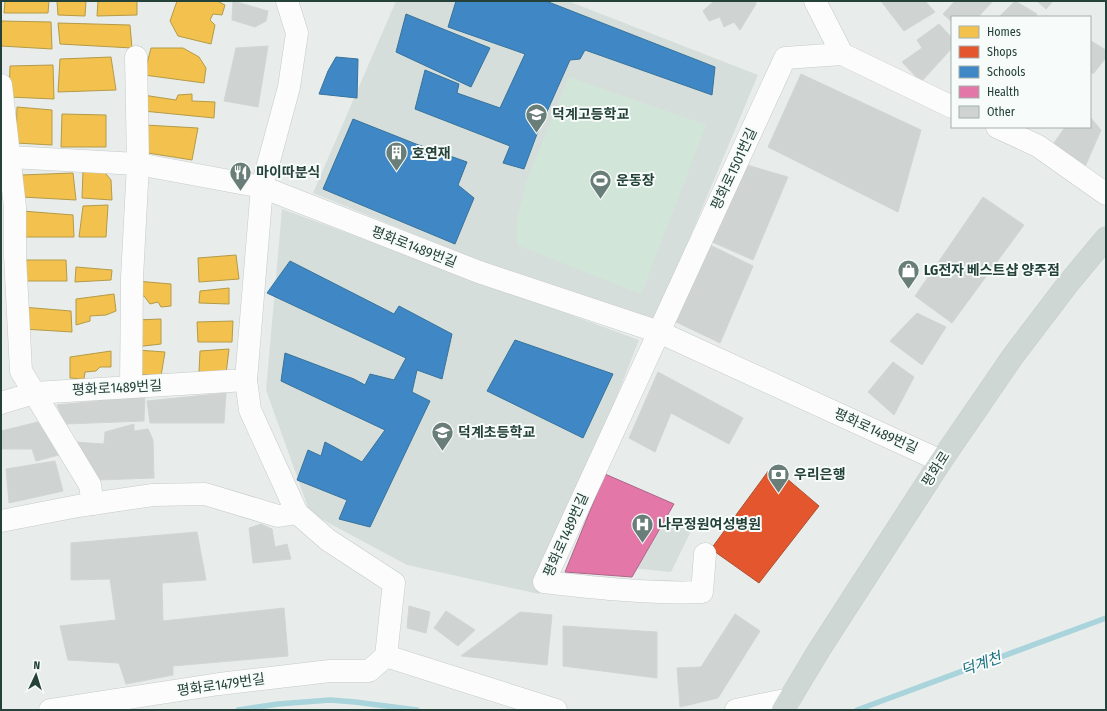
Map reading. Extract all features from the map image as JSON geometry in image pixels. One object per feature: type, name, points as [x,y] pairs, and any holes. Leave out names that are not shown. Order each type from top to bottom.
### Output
[{"type":"main road","name":"평화로","points":[[786,705],[819,650],[941,461],[1013,356],[1067,285],[1106,238]]},
{"type":"street","points":[[287,1],[296,33],[289,86],[262,187],[246,380],[250,410],[297,513],[328,540],[394,583],[386,656],[556,710]]},
{"type":"street","points":[[815,1],[842,54]]},
{"type":"street","name":"평화로1501번길","points":[[659,332],[785,58],[842,54],[951,107]]},
{"type":"street","points":[[131,387],[132,278],[138,164],[136,57]]},
{"type":"street","points":[[1,85],[16,207],[15,256],[21,371],[90,485],[93,504]]},
{"type":"street","points":[[999,128],[1038,146],[1106,194]]},
{"type":"street","name":"평화로1489번길","points":[[10,157],[138,164],[262,187],[479,272],[659,332],[941,461]]},
{"type":"street","name":"평화로1489번길","points":[[659,332],[544,582],[618,590],[677,593],[702,592],[705,554]]},
{"type":"street","name":"평화로1489번길","points":[[1,403],[34,393],[246,380]]},
{"type":"street","points":[[1,521],[93,504],[153,495],[205,494],[278,516],[297,513]]},
{"type":"street","name":"평화로1479번길","points":[[50,710],[219,684],[330,671],[369,671],[386,656]]},
{"type":"street","points":[[736,710],[786,705]]},
{"type":"shaded area","name":"덕계고등학교","points":[[396,1],[568,1],[758,75],[651,330],[313,193]]},
{"type":"shaded area","name":"덕계초등학교","points":[[282,209],[639,340],[539,594],[407,565],[310,513],[266,390]]},
{"type":"shaded area","name":"나무정원여성병원","points":[[618,505],[695,523],[671,572],[593,564]]},
{"type":"green space","name":"운동장","points":[[569,77],[706,125],[641,294],[517,245],[517,220],[527,180]]},
{"type":"building: Homes","points":[[5,1],[49,1],[48,13],[4,13]]},
{"type":"building: Homes","points":[[57,1],[86,1],[85,16],[58,15]]},
{"type":"building: Homes","points":[[98,1],[137,1],[137,15],[97,16]]},
{"type":"building: Homes","points":[[177,1],[217,1],[225,5],[222,15],[213,14],[210,20],[215,25],[211,44],[178,36],[170,21]]},
{"type":"building: Homes","points":[[1,21],[51,22],[52,49],[1,46]]},
{"type":"building: Homes","points":[[58,23],[130,25],[132,48],[60,44]]},
{"type":"building: Homes","points":[[151,48],[183,48],[199,57],[206,68],[204,83],[144,75]]},
{"type":"building: Homes","points":[[111,57],[116,90],[58,92],[60,59]]},
{"type":"building: Homes","points":[[53,65],[54,99],[9,97],[10,66]]},
{"type":"building: Homes","points":[[192,94],[192,101],[215,102],[214,118],[143,111],[143,95],[176,100],[178,95]]},
{"type":"building: Homes","points":[[17,107],[52,110],[52,145],[16,143]]},
{"type":"building: Homes","points":[[62,114],[106,115],[106,147],[61,147]]},
{"type":"building: Homes","points":[[145,125],[198,128],[192,160],[148,153]]},
{"type":"building: Homes","points":[[101,168],[111,180],[112,200],[82,198],[83,171]]},
{"type":"building: Homes","points":[[73,173],[76,200],[22,197],[22,175]]},
{"type":"building: Homes","points":[[108,205],[106,237],[79,237],[83,206]]},
{"type":"building: Homes","points":[[22,211],[73,215],[74,237],[20,237]]},
{"type":"building: Homes","points":[[236,255],[239,279],[199,282],[198,258]]},
{"type":"building: Homes","points":[[19,260],[66,260],[67,281],[22,281]]},
{"type":"building: Homes","points":[[76,267],[112,270],[111,280],[75,282]]},
{"type":"building: Homes","points":[[136,281],[171,284],[171,306],[161,307],[158,302],[150,304],[144,296],[136,297]]},
{"type":"building: Homes","points":[[229,288],[229,304],[199,303],[200,291]]},
{"type":"building: Homes","points":[[114,294],[116,311],[106,315],[90,316],[90,321],[76,325],[76,299]]},
{"type":"building: Homes","points":[[22,307],[71,311],[72,332],[23,329]]},
{"type":"building: Homes","points":[[161,319],[161,344],[135,347],[136,320]]},
{"type":"building: Homes","points":[[233,321],[232,342],[198,342],[197,322]]},
{"type":"building: Homes","points":[[229,349],[226,374],[199,372],[200,351]]},
{"type":"building: Homes","points":[[137,350],[165,352],[161,376],[137,374]]},
{"type":"building: Homes","points":[[111,351],[111,367],[100,367],[96,371],[85,372],[84,379],[70,378],[70,357]]},
{"type":"building: Shops","points":[[772,466],[819,506],[759,583],[711,549]]},
{"type":"building: Schools","points":[[456,1],[546,1],[715,67],[712,95],[585,50],[580,59],[570,60],[537,134],[524,169],[503,163],[510,146],[415,109],[425,70],[459,84],[457,93],[500,108],[525,54],[448,27]]},
{"type":"building: Schools","points":[[406,14],[490,48],[471,87],[396,52]]},
{"type":"building: Schools","points":[[336,57],[358,59],[357,98],[319,94],[328,71]]},
{"type":"building: Schools","name":"호연재","points":[[353,119],[467,162],[458,185],[474,198],[455,244],[323,189]]},
{"type":"building: Schools","points":[[290,261],[394,314],[399,306],[452,334],[442,379],[417,370],[412,392],[430,401],[370,527],[339,519],[347,500],[297,480],[308,450],[321,456],[325,442],[362,462],[385,430],[281,381],[285,353],[354,379],[365,385],[370,374],[394,380],[406,358],[267,293]]},
{"type":"building: Schools","points":[[515,340],[613,374],[583,438],[487,391]]},
{"type":"building: Health","points":[[605,474],[674,504],[632,577],[565,572]]},
{"type":"building: Other","points":[[233,1],[268,11],[266,21],[255,27],[232,20]]},
{"type":"building: Other","points":[[714,1],[755,1],[756,4],[740,30],[734,22],[724,27],[720,17],[709,21],[703,11]]},
{"type":"building: Other","points":[[881,1],[925,1],[935,12],[904,31]]},
{"type":"building: Other","points":[[955,1],[992,2],[979,16],[951,16],[951,21],[943,14]]},
{"type":"building: Other","points":[[1015,1],[1037,14],[1036,16],[1000,16]]},
{"type":"building: Other","points":[[1037,1],[1053,1],[1046,9]]},
{"type":"building: Other","points":[[939,24],[951,37],[951,49],[921,82],[902,62],[922,48],[917,40]]},
{"type":"building: Other","points":[[1091,41],[1106,50],[1106,58],[1093,74],[1091,72]]},
{"type":"building: Other","points":[[268,46],[258,107],[224,101],[236,48]]},
{"type":"building: Other","points":[[801,74],[921,130],[898,212],[768,147]]},
{"type":"building: Other","points":[[1091,118],[1101,130],[1084,169],[1052,146],[1064,128],[1091,128]]},
{"type":"building: Other","points":[[747,165],[788,177],[753,260],[710,241]]},
{"type":"building: Other","points":[[983,197],[1024,225],[952,323],[915,296]]},
{"type":"building: Other","points":[[710,245],[753,266],[720,343],[674,321]]},
{"type":"building: Other","points":[[917,313],[946,327],[922,365],[890,341]]},
{"type":"building: Other","points":[[893,362],[914,377],[894,415],[868,392]]},
{"type":"building: Other","points":[[658,372],[743,418],[729,444],[671,413],[655,452],[629,438]]},
{"type":"building: Other","points":[[226,393],[224,423],[150,423],[147,401]]},
{"type":"building: Other","points":[[145,394],[144,421],[65,424],[57,405],[98,401]]},
{"type":"building: Other","points":[[38,422],[59,455],[36,461],[32,449],[1,449],[1,431]]},
{"type":"building: Other","points":[[134,424],[134,431],[148,429],[153,440],[154,478],[97,480],[74,442],[104,444],[105,432]]},
{"type":"building: Other","points":[[55,461],[63,491],[9,503],[6,469]]},
{"type":"building: Other","points":[[261,524],[272,529],[275,547],[287,544],[291,559],[253,563],[249,528]]},
{"type":"building: Other","points":[[197,532],[206,580],[162,583],[163,621],[284,608],[288,656],[173,666],[173,675],[126,684],[119,663],[68,660],[60,626],[116,620],[110,579],[71,580],[71,543]]},
{"type":"building: Other","points":[[409,606],[430,612],[426,633],[407,628]]},
{"type":"building: Other","points":[[446,611],[475,630],[458,646],[434,628]]},
{"type":"building: Other","points":[[520,612],[552,615],[547,665],[461,656]]},
{"type":"building: Other","points":[[735,614],[760,631],[718,698],[680,707],[677,668],[701,667]]},
{"type":"building: Other","points":[[563,626],[657,632],[657,678],[563,666]]},
{"type":"waterway","name":"덕계천","points":[[857,710],[1106,618]]},
{"type":"waterway","name":"덕계천","points":[[238,710],[278,704],[330,700],[417,710]]},
{"type":"place","name":"덕계고등학교","points":[[536,134]]},
{"type":"place","name":"호연재","points":[[396,172]]},
{"type":"place","name":"마이따분식","points":[[241,192]]},
{"type":"place","name":"운동장","points":[[600,200]]},
{"type":"place","name":"LG전자 베스트샵 양주점","points":[[909,290]]},
{"type":"place","name":"덕계초등학교","points":[[442,452]]},
{"type":"place","name":"우리은행","points":[[779,494]]},
{"type":"place","name":"나무정원여성병원","points":[[643,544]]}]
